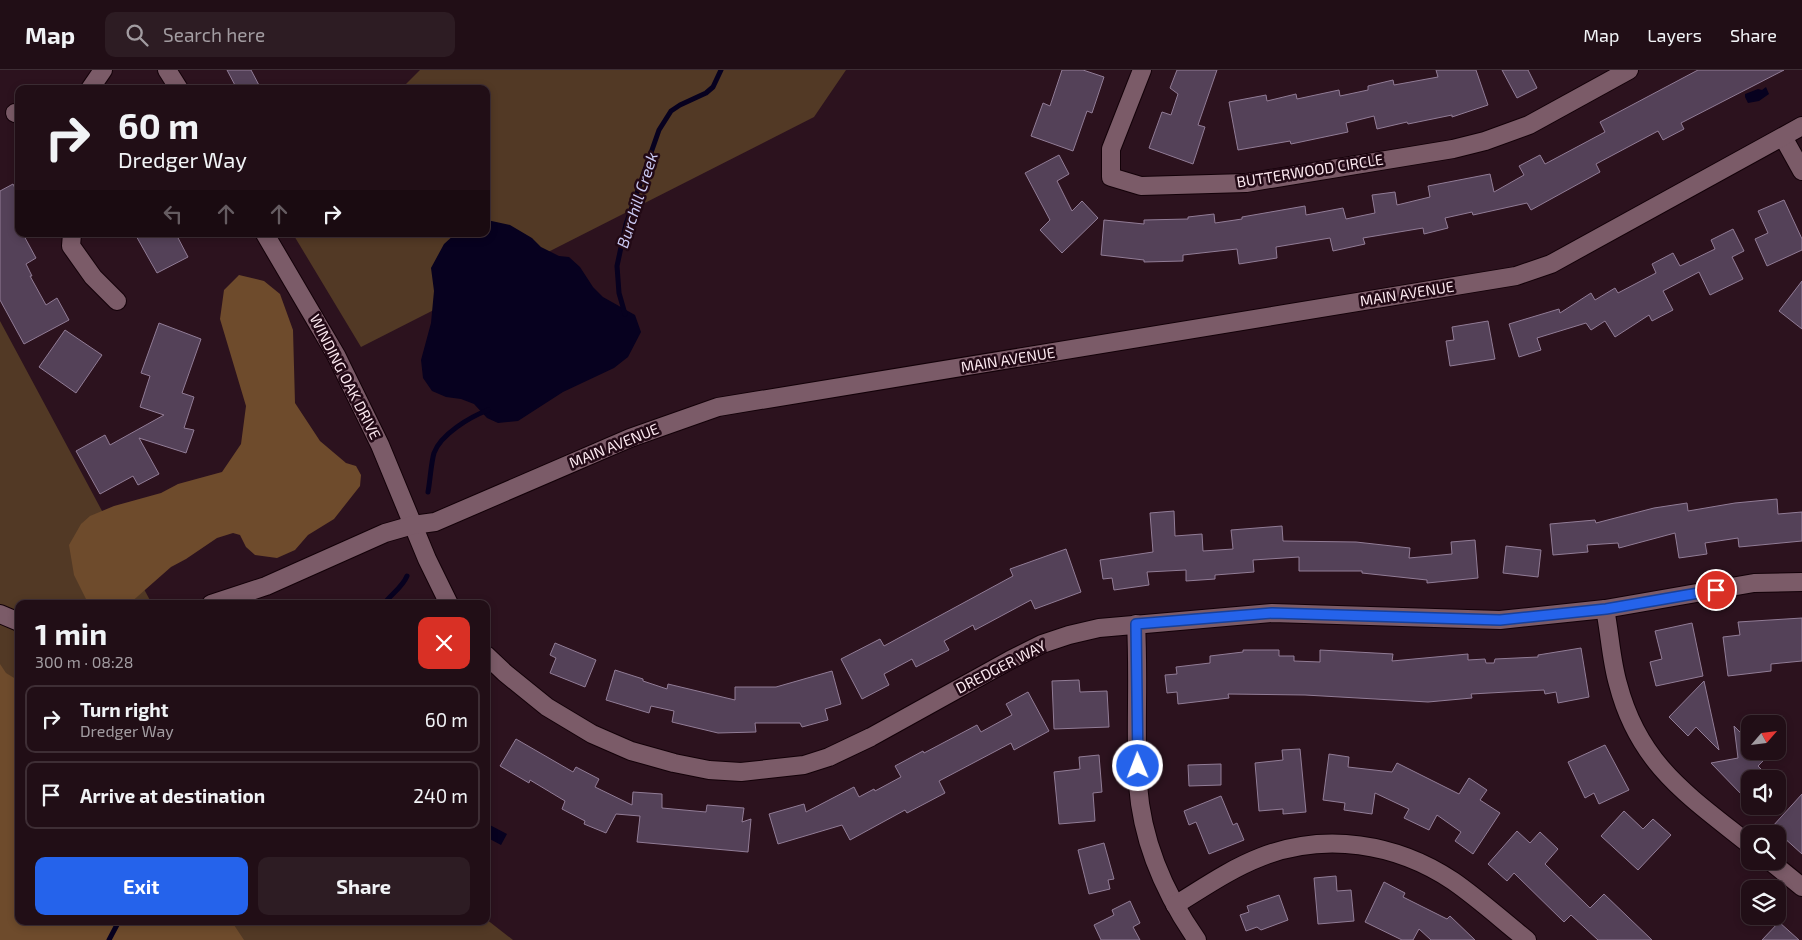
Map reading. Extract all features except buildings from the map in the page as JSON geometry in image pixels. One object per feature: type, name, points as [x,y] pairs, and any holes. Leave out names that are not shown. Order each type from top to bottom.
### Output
[{"type":"street","points":[[93,85],[103,70]]},
{"type":"street","points":[[167,70],[176,85]]},
{"type":"street","name":"BUTTERWOOD CIRCLE","points":[[1142,70],[1111,149],[1111,177],[1141,186],[1246,182],[1485,141],[1529,125],[1604,76],[1629,70]]},
{"type":"street","name":"MAIN AVENUE","points":[[223,600],[266,586],[382,534],[413,525],[435,522],[630,438],[718,407],[1516,276],[1551,264],[1802,126]]},
{"type":"street","points":[[1783,137],[1802,171]]},
{"type":"street","points":[[72,237],[71,246],[94,277],[117,301]]},
{"type":"street","name":"WINDING OAK DRIVE","points":[[267,237],[336,354],[380,445],[413,525]]},
{"type":"street","points":[[413,525],[447,600]]},
{"type":"street","name":"DREDGER WAY","points":[[490,659],[547,707],[592,734],[631,751],[674,763],[709,770],[742,772],[804,765],[829,757],[871,738],[1042,644],[1099,628],[1272,613],[1500,620],[1606,609],[1754,583],[1802,582]]},
{"type":"street","points":[[1606,609],[1617,683],[1626,710],[1638,736],[1672,782],[1741,838]]},
{"type":"street","points":[[0,614],[15,620]]},
{"type":"street","points":[[1136,624],[1138,785],[1143,817],[1162,879],[1175,905],[1197,940]]},
{"type":"street","points":[[1175,905],[1236,868],[1261,857],[1289,848],[1317,844],[1346,844],[1402,855],[1429,867],[1454,882],[1527,940]]},
{"type":"street","points":[[1781,870],[1802,887]]},
{"type":"shaded area","points":[[420,70],[846,70],[814,117],[361,347],[295,237],[490,237],[490,85],[405,85]]},
{"type":"shaded area","points":[[1766,87],[1769,94],[1759,101],[1748,103],[1745,94],[1758,89],[1762,90]]},
{"type":"shaded area","points":[[490,221],[510,225],[532,238],[541,247],[559,256],[569,257],[580,267],[593,287],[603,297],[635,315],[641,332],[628,357],[614,368],[563,392],[518,421],[498,423],[487,418],[474,404],[461,399],[446,397],[432,391],[423,378],[421,360],[431,323],[434,291],[431,268],[444,244],[452,237],[490,237]]},
{"type":"shaded area","points":[[239,275],[264,281],[280,294],[293,330],[295,403],[320,441],[346,463],[356,466],[361,475],[360,486],[334,519],[308,535],[295,550],[277,558],[255,555],[246,547],[240,535],[233,533],[217,538],[171,567],[134,600],[87,600],[74,575],[69,545],[81,524],[90,516],[114,506],[161,493],[178,484],[222,472],[241,444],[246,406],[220,319],[224,290]]},
{"type":"shaded area","points":[[0,321],[150,600],[15,600],[15,925],[490,925],[490,922],[513,940],[0,940]]},
{"type":"shaded area","points":[[0,664],[6,673],[15,679],[15,925],[234,925],[244,940],[0,940]]},
{"type":"shaded area","points":[[490,825],[507,834],[501,845],[490,839]]},
{"type":"waterway","name":"Burchill Creek","points":[[625,314],[619,293],[617,266],[626,224],[659,130],[671,111],[706,93],[713,87],[721,70]]},
{"type":"waterway","name":"Burchill Creek","points":[[428,492],[434,453],[443,439],[457,427],[488,410]]},
{"type":"waterway","points":[[388,600],[407,576]]},
{"type":"waterway","points":[[109,940],[117,925]]},
{"type":"route","points":[[1138,766],[1136,624],[1272,613],[1500,620],[1606,609],[1716,590]]}]
